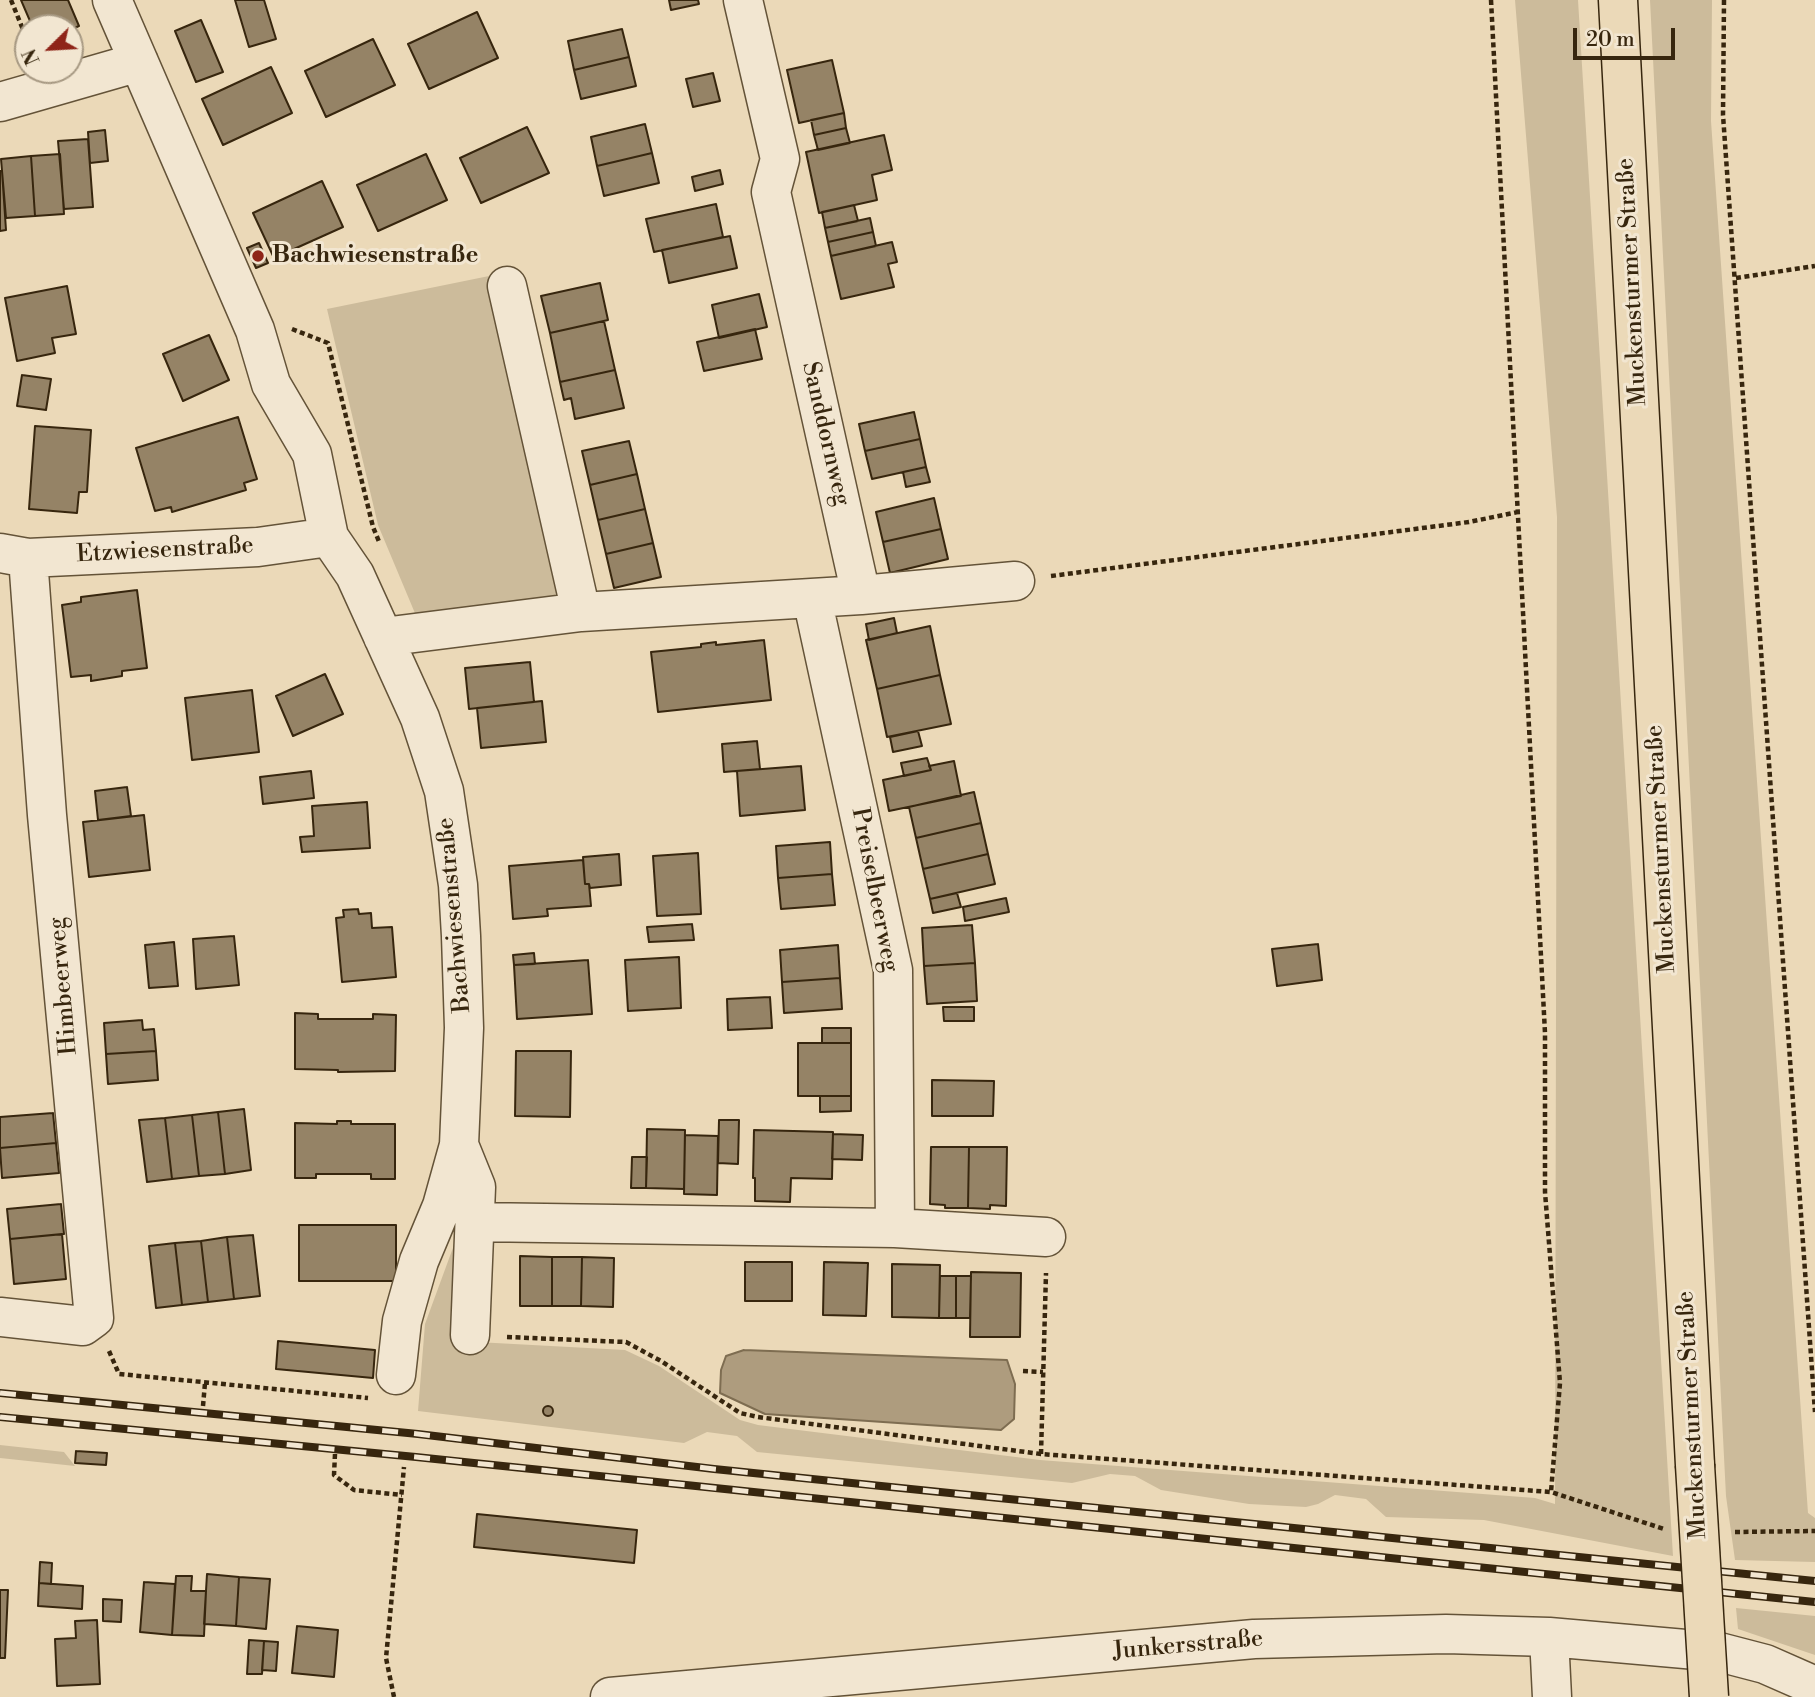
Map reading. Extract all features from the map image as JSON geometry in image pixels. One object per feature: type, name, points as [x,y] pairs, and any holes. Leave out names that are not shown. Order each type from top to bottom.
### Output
[{"type":"main road","name":"Muckensturmer Straße","points":[[1618,0],[1709,1697]]},
{"type":"street","name":"Bachwiesenstraße","points":[[112,0],[255,330],[271,384],[312,454],[329,537],[355,575],[420,718],[444,791],[458,885],[461,936],[464,1028],[458,1145],[443,1206],[419,1261],[412,1285],[388,1387]]},
{"type":"street","name":"Sanddornweg","points":[[743,0],[780,159],[771,192],[861,595]]},
{"type":"street","points":[[0,102],[139,62]]},
{"type":"street","points":[[507,286],[581,612]]},
{"type":"street","name":"Etzwiesenstraße","points":[[14,555],[258,547],[329,537]]},
{"type":"street","name":"Himbeerweg","points":[[0,1317],[83,1326],[94,1318],[47,815],[14,555]]},
{"type":"street","points":[[383,637],[581,612],[861,595],[1015,581]]},
{"type":"street","name":"Preiselbeerweg","points":[[813,598],[892,970],[895,1228]]},
{"type":"street","name":"Bachwiesenstraße","points":[[458,1145],[475,1187],[470,1335]]},
{"type":"street","points":[[475,1222],[895,1228],[1046,1237]]},
{"type":"street","name":"Junkersstraße","points":[[632,1696],[1254,1639],[1446,1634],[1549,1637],[1719,1652],[1765,1664],[1815,1686]]},
{"type":"street","points":[[1549,1637],[1552,1697]]},
{"type":"path","points":[[1491,0],[1545,1033],[1545,1192],[1560,1383],[1550,1492]]},
{"type":"path","points":[[1724,0],[1723,115],[1737,278],[1815,1412]]},
{"type":"path","points":[[1737,278],[1815,266]]},
{"type":"path","points":[[1015,581],[1455,524],[1518,512]]},
{"type":"path","points":[[1041,1454],[1046,1237]]},
{"type":"path","points":[[470,1335],[626,1342],[661,1361],[740,1413],[1041,1454],[1550,1492],[1673,1532]]},
{"type":"path","points":[[104,1341],[120,1374],[205,1383],[388,1387]]},
{"type":"path","points":[[1023,1371],[1043,1372]]},
{"type":"path","points":[[202,1406],[205,1383]]},
{"type":"path","points":[[335,1454],[334,1475],[354,1490],[402,1495]]},
{"type":"path","points":[[394,1697],[386,1658],[404,1467]]},
{"type":"path","points":[[1725,1532],[1815,1531]]},
{"type":"shaded area","points":[[1515,0],[1578,0],[1673,1556],[1484,1520],[1386,1517],[1366,1499],[1335,1495],[1306,1507],[1249,1504],[1161,1490],[1135,1476],[1110,1474],[1072,1483],[757,1452],[737,1436],[707,1432],[684,1443],[418,1411],[425,1324],[465,1215],[458,1341],[625,1350],[659,1366],[740,1420],[758,1425],[1040,1460],[1535,1498],[1555,1504],[1557,517]]},
{"type":"shaded area","points":[[1650,0],[1712,0],[1711,121],[1808,1513],[1815,1518],[1815,1562],[1735,1560],[1726,1496]]},
{"type":"shaded area","points":[[494,275],[563,585],[548,607],[417,618],[378,525],[327,309]]},
{"type":"shaded area","points":[[744,1350],[1007,1360],[1015,1384],[1014,1419],[1001,1430],[765,1414],[720,1393],[721,1370],[726,1356]]},
{"type":"shaded area","points":[[0,1445],[64,1452],[75,1466],[0,1458]]},
{"type":"shaded area","points":[[1736,1608],[1815,1616],[1815,1655],[1738,1629]]},
{"type":"building","points":[[21,0],[68,0],[74,14],[27,14]]},
{"type":"building","points":[[235,0],[264,0],[276,39],[249,47]]},
{"type":"building","points":[[669,0],[698,0],[699,4],[671,10]]},
{"type":"building","points":[[477,12],[498,58],[429,89],[408,44]]},
{"type":"building","points":[[201,20],[223,72],[196,82],[175,31]]},
{"type":"building","points":[[622,29],[629,57],[574,70],[568,41]]},
{"type":"building","points":[[373,39],[395,85],[326,117],[305,71]]},
{"type":"building","points":[[629,57],[636,86],[581,99],[574,70]]},
{"type":"building","points":[[832,60],[844,113],[799,123],[787,70]]},
{"type":"building","points":[[271,67],[292,113],[223,145],[202,99]]},
{"type":"building","points":[[713,73],[720,101],[693,107],[686,79]]},
{"type":"building","points":[[844,113],[846,128],[814,135],[811,120]]},
{"type":"building","points":[[645,124],[652,153],[597,166],[591,137]]},
{"type":"building","points":[[527,127],[549,173],[481,203],[460,158]]},
{"type":"building","points":[[846,128],[850,143],[818,150],[814,135]]},
{"type":"building","points":[[105,130],[108,161],[90,163],[88,132]]},
{"type":"building","points":[[884,135],[892,170],[872,175],[877,200],[819,213],[806,152]]},
{"type":"building","points":[[88,139],[93,207],[64,209],[58,141]]},
{"type":"building","points":[[652,153],[659,183],[604,196],[597,166]]},
{"type":"building","points":[[60,154],[64,214],[35,216],[31,156]]},
{"type":"building","points":[[426,154],[447,200],[378,231],[357,185]]},
{"type":"building","points":[[31,156],[35,216],[6,218],[1,159]]},
{"type":"building","points":[[720,170],[723,184],[695,191],[692,177]]},
{"type":"building","points":[[0,171],[6,230],[0,231]]},
{"type":"building","points":[[322,181],[343,227],[274,258],[253,213]]},
{"type":"building","points":[[716,204],[723,237],[654,252],[646,219]]},
{"type":"building","points":[[854,205],[858,221],[825,228],[822,212]]},
{"type":"building","points":[[870,218],[873,232],[828,242],[825,228]]},
{"type":"building","points":[[873,232],[876,246],[831,256],[828,242]]},
{"type":"building","points":[[730,236],[737,268],[669,283],[662,250]]},
{"type":"building","points":[[892,242],[897,262],[888,264],[894,287],[841,299],[831,256]]},
{"type":"building","name":"Bachwiesenstraße","points":[[259,243],[268,263],[256,268],[247,248]]},
{"type":"building","points":[[600,283],[608,320],[550,333],[541,296]]},
{"type":"building","points":[[67,286],[76,334],[52,338],[55,353],[17,361],[5,298]]},
{"type":"building","points":[[759,294],[767,327],[719,338],[712,305]]},
{"type":"building","points":[[604,321],[615,370],[560,382],[550,333]]},
{"type":"building","points":[[755,329],[762,359],[704,371],[697,342]]},
{"type":"building","points":[[209,335],[229,380],[183,401],[163,354]]},
{"type":"building","points":[[615,370],[624,408],[575,419],[571,398],[564,400],[560,382]]},
{"type":"building","points":[[22,375],[51,379],[46,410],[17,406]]},
{"type":"building","points":[[914,412],[920,439],[865,451],[859,424]]},
{"type":"building","points":[[238,417],[257,479],[244,483],[246,490],[172,512],[171,507],[155,511],[136,448]]},
{"type":"building","points":[[35,426],[91,430],[87,492],[79,492],[77,513],[29,509]]},
{"type":"building","points":[[920,439],[926,467],[872,479],[865,451]]},
{"type":"building","points":[[629,441],[637,474],[590,485],[582,451]]},
{"type":"building","points":[[926,467],[930,482],[906,487],[903,472]]},
{"type":"building","points":[[637,474],[645,509],[598,520],[590,485]]},
{"type":"building","points":[[934,498],[941,529],[883,542],[876,512]]},
{"type":"building","points":[[645,509],[653,543],[606,554],[598,520]]},
{"type":"building","points":[[941,529],[948,559],[890,573],[883,542]]},
{"type":"building","points":[[653,543],[661,577],[614,588],[606,554]]},
{"type":"building","points":[[137,590],[147,668],[122,671],[122,676],[91,681],[91,675],[71,677],[62,605],[81,602],[81,597]]},
{"type":"building","points":[[894,618],[897,633],[869,640],[866,624]]},
{"type":"building","points":[[930,626],[940,675],[877,689],[866,640]]},
{"type":"building","points":[[764,640],[771,700],[658,712],[651,652],[701,647],[701,644],[716,642],[716,645]]},
{"type":"building","points":[[530,662],[534,702],[469,709],[465,668]]},
{"type":"building","points":[[325,674],[343,714],[293,736],[276,696]]},
{"type":"building","points":[[940,675],[951,724],[887,737],[877,689]]},
{"type":"building","points":[[252,690],[259,752],[192,760],[185,698]]},
{"type":"building","points":[[542,701],[546,742],[481,748],[477,708]]},
{"type":"building","points":[[918,731],[922,746],[893,752],[890,737]]},
{"type":"building","points":[[757,741],[760,769],[724,772],[722,744]]},
{"type":"building","points":[[927,758],[931,770],[904,776],[901,763]]},
{"type":"building","points":[[954,761],[961,796],[889,811],[883,780],[931,770],[929,766]]},
{"type":"building","points":[[801,766],[805,810],[740,816],[737,771]]},
{"type":"building","points":[[311,771],[314,798],[263,804],[260,777]]},
{"type":"building","points":[[127,787],[131,816],[98,820],[95,791]]},
{"type":"building","points":[[974,792],[981,823],[916,838],[909,807]]},
{"type":"building","points":[[367,802],[370,848],[302,852],[300,837],[314,836],[312,806]]},
{"type":"building","points":[[144,815],[150,870],[89,877],[83,822]]},
{"type":"building","points":[[981,823],[988,854],[923,869],[916,838]]},
{"type":"building","points":[[830,842],[832,874],[778,878],[776,846]]},
{"type":"building","points":[[698,853],[701,914],[657,916],[653,856]]},
{"type":"building","points":[[619,854],[621,885],[590,888],[589,884],[585,884],[583,857]]},
{"type":"building","points":[[988,854],[995,884],[930,899],[923,869]]},
{"type":"building","points":[[583,860],[585,884],[589,884],[591,906],[547,909],[548,916],[513,919],[509,866]]},
{"type":"building","points":[[832,874],[835,905],[781,909],[778,878]]},
{"type":"building","points":[[957,893],[961,907],[933,913],[930,899]]},
{"type":"building","points":[[1006,898],[1009,912],[965,921],[963,907]]},
{"type":"building","points":[[358,909],[359,914],[371,913],[372,928],[392,927],[396,977],[342,982],[336,918],[344,917],[343,910]]},
{"type":"building","points":[[692,924],[694,940],[649,942],[647,927]]},
{"type":"building","points":[[972,925],[975,963],[924,966],[922,928]]},
{"type":"building","points":[[234,936],[239,985],[196,989],[193,939]]},
{"type":"building","points":[[174,942],[178,986],[149,988],[145,945]]},
{"type":"building","points":[[1318,944],[1322,980],[1277,986],[1272,949]]},
{"type":"building","points":[[838,945],[840,978],[782,982],[780,950]]},
{"type":"building","points":[[534,953],[535,964],[514,965],[513,955]]},
{"type":"building","points":[[679,957],[681,1008],[628,1011],[625,960]]},
{"type":"building","points":[[588,960],[592,1014],[517,1019],[514,965]]},
{"type":"building","points":[[975,963],[977,1001],[927,1004],[924,966]]},
{"type":"building","points":[[840,978],[842,1009],[784,1013],[782,982]]},
{"type":"building","points":[[770,997],[772,1028],[728,1030],[727,999]]},
{"type":"building","points":[[943,1007],[974,1007],[974,1021],[944,1021]]},
{"type":"building","points":[[295,1013],[318,1014],[318,1019],[373,1019],[373,1014],[396,1015],[395,1071],[338,1072],[295,1069]]},
{"type":"building","points":[[142,1020],[143,1030],[154,1029],[156,1051],[106,1054],[104,1023]]},
{"type":"building","points":[[822,1028],[851,1028],[851,1043],[822,1043]]},
{"type":"building","points":[[798,1043],[851,1043],[851,1096],[798,1096]]},
{"type":"building","points":[[156,1051],[158,1080],[108,1084],[106,1054]]},
{"type":"building","points":[[516,1051],[571,1051],[570,1117],[515,1116]]},
{"type":"building","points":[[932,1080],[994,1081],[993,1116],[932,1116]]},
{"type":"building","points":[[820,1096],[851,1096],[851,1111],[820,1112]]},
{"type":"building","points":[[244,1109],[251,1170],[225,1174],[218,1112]]},
{"type":"building","points":[[218,1112],[225,1174],[199,1176],[192,1115]]},
{"type":"building","points":[[53,1113],[56,1143],[0,1148],[0,1117]]},
{"type":"building","points":[[192,1115],[199,1176],[172,1179],[165,1118]]},
{"type":"building","points":[[165,1118],[172,1179],[147,1182],[139,1120]]},
{"type":"building","points":[[719,1120],[739,1120],[738,1164],[718,1163]]},
{"type":"building","points":[[337,1121],[351,1121],[351,1124],[395,1124],[395,1179],[371,1179],[371,1174],[316,1174],[316,1178],[295,1178],[295,1123],[337,1124]]},
{"type":"building","points":[[647,1129],[685,1130],[684,1189],[646,1188]]},
{"type":"building","points":[[754,1130],[833,1132],[832,1179],[791,1178],[790,1202],[755,1201]]},
{"type":"building","points":[[833,1134],[863,1135],[862,1160],[832,1159]]},
{"type":"building","points":[[685,1135],[718,1136],[717,1195],[684,1194]]},
{"type":"building","points":[[56,1143],[59,1173],[2,1178],[0,1148]]},
{"type":"building","points":[[931,1147],[969,1147],[968,1208],[945,1208],[945,1205],[930,1204]]},
{"type":"building","points":[[969,1147],[1007,1147],[1006,1206],[990,1205],[990,1209],[968,1208]]},
{"type":"building","points":[[632,1157],[647,1157],[646,1188],[631,1188]]},
{"type":"building","points":[[61,1204],[64,1234],[10,1239],[7,1209]]},
{"type":"building","points":[[299,1225],[396,1225],[396,1281],[299,1281]]},
{"type":"building","points":[[62,1234],[66,1279],[14,1284],[10,1239]]},
{"type":"building","points":[[253,1235],[260,1296],[234,1299],[227,1237]]},
{"type":"building","points":[[227,1237],[234,1299],[208,1302],[201,1241]]},
{"type":"building","points":[[201,1241],[208,1302],[182,1305],[175,1243]]},
{"type":"building","points":[[175,1243],[182,1305],[156,1308],[149,1246]]},
{"type":"building","points":[[520,1256],[552,1257],[552,1306],[520,1306]]},
{"type":"building","points":[[552,1257],[582,1257],[581,1306],[552,1306]]},
{"type":"building","points":[[582,1257],[614,1258],[613,1307],[581,1306]]},
{"type":"building","points":[[745,1262],[792,1262],[792,1301],[745,1301]]},
{"type":"building","points":[[824,1262],[868,1263],[866,1316],[823,1315]]},
{"type":"building","points":[[892,1264],[940,1265],[939,1318],[892,1317]]},
{"type":"building","points":[[971,1272],[1021,1273],[1020,1337],[970,1337]]},
{"type":"building","points":[[940,1276],[956,1276],[956,1318],[939,1318]]},
{"type":"building","points":[[956,1276],[971,1276],[970,1318],[956,1318]]},
{"type":"building","points":[[278,1341],[375,1350],[373,1378],[276,1369]]},
{"type":"building","points":[[548,1406],[552,1407],[552,1415],[548,1416],[544,1415],[543,1411],[544,1407]]},
{"type":"building","points":[[76,1451],[107,1453],[106,1465],[75,1463]]},
{"type":"building","points":[[477,1514],[637,1530],[634,1563],[474,1547]]},
{"type":"building","points":[[40,1562],[52,1563],[51,1584],[39,1583]]},
{"type":"building","points":[[207,1574],[239,1577],[236,1626],[204,1624]]},
{"type":"building","points":[[176,1576],[192,1576],[191,1591],[206,1591],[204,1636],[172,1635]]},
{"type":"building","points":[[239,1577],[270,1579],[266,1629],[236,1626]]},
{"type":"building","points":[[144,1582],[175,1584],[172,1635],[140,1632]]},
{"type":"building","points":[[39,1583],[83,1586],[82,1609],[38,1606]]},
{"type":"building","points":[[0,1590],[8,1590],[5,1658],[0,1658]]},
{"type":"building","points":[[103,1599],[122,1600],[121,1622],[103,1621]]},
{"type":"building","points":[[97,1620],[100,1684],[57,1686],[55,1639],[76,1638],[75,1621]]},
{"type":"building","points":[[297,1626],[338,1630],[334,1677],[292,1673]]},
{"type":"building","points":[[249,1640],[264,1641],[262,1674],[247,1674]]},
{"type":"building","points":[[264,1641],[278,1642],[276,1671],[262,1670]]},
{"type":"railway","points":[[0,1393],[418,1434],[714,1469],[1815,1581]]},
{"type":"railway","points":[[0,1417],[416,1457],[1815,1602]]},
{"type":"place","name":"Bachwiesenstraße","points":[[258,256]]}]
